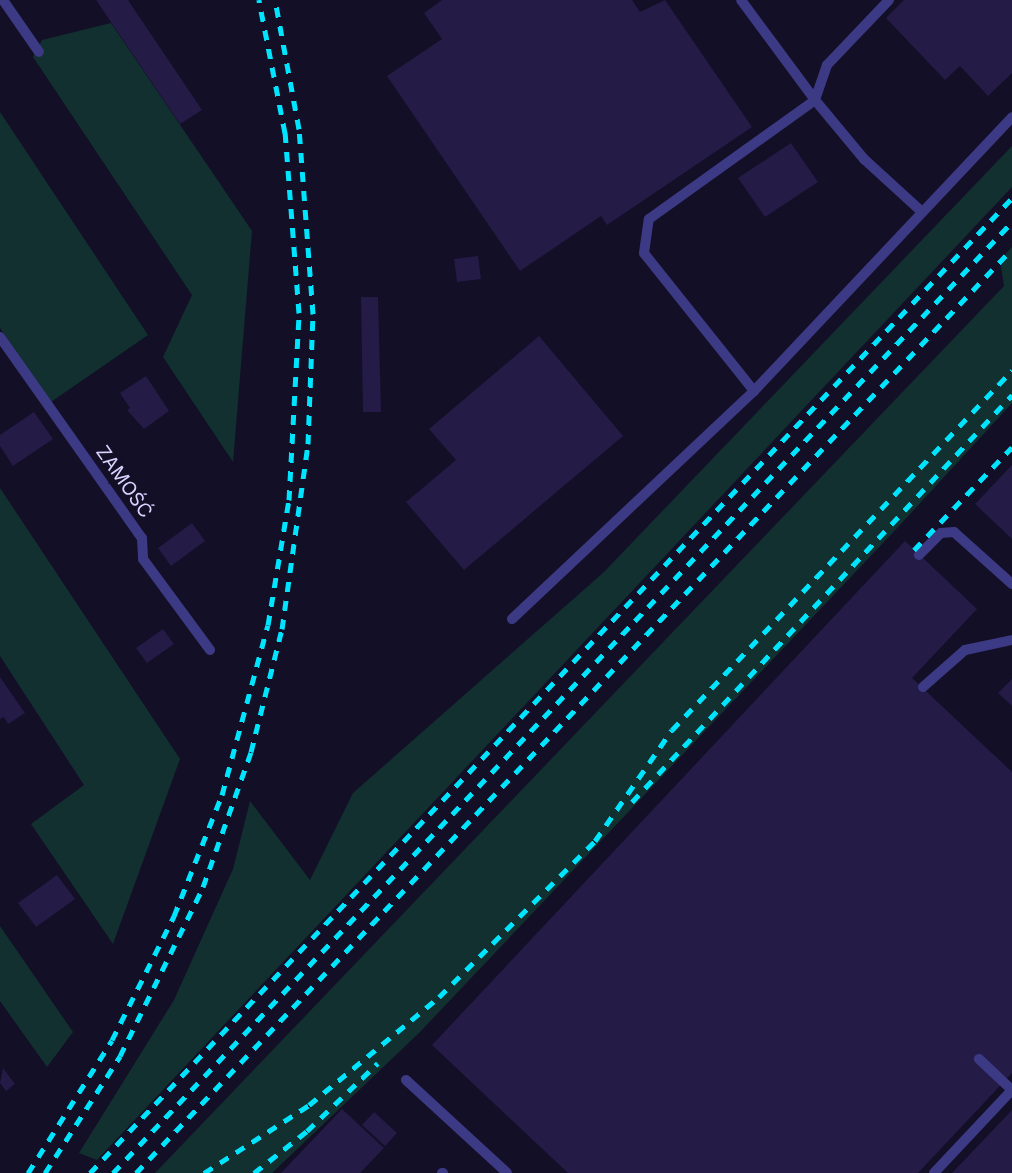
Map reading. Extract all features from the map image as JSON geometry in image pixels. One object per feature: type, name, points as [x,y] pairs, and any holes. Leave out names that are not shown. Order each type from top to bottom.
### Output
[{"type":"lane","points":[[3,0],[38,52]]},
{"type":"lane","points":[[741,0],[815,100],[864,159],[922,212]]},
{"type":"lane","points":[[754,391],[644,253],[649,219],[815,100],[827,65],[889,0]]},
{"type":"lane","points":[[512,619],[754,391],[1012,117]]},
{"type":"lane","name":"ZAMOŚĆ","points":[[0,337],[142,538],[143,559],[210,650]]},
{"type":"lane","points":[[919,555],[941,533],[954,532],[1012,584]]},
{"type":"lane","points":[[923,687],[965,650],[1012,640]]},
{"type":"lane","points":[[934,1173],[1012,1090],[979,1059]]},
{"type":"lane","points":[[406,1080],[507,1173]]},
{"type":"lane","points":[[1002,1102],[1011,1111]]},
{"type":"green space","points":[[111,23],[252,231],[233,462],[163,357],[192,295],[33,57],[42,40]]},
{"type":"green space","points":[[0,112],[148,335],[51,402],[0,328]]},
{"type":"green space","points":[[1012,146],[1012,187],[97,1160],[79,1153],[174,1000],[233,869],[250,801],[310,880],[353,793],[603,573]]},
{"type":"green space","points":[[1012,247],[1012,403],[900,525],[419,1033],[272,1173],[155,1173],[1004,286],[1000,260]]},
{"type":"green space","points":[[0,488],[180,759],[113,944],[31,824],[84,785],[0,656]]},
{"type":"green space","points":[[0,926],[73,1032],[47,1067],[0,1001]]},
{"type":"building","points":[[96,0],[128,0],[202,110],[180,124]]},
{"type":"building","points":[[442,0],[632,0],[640,12],[665,0],[752,127],[607,225],[601,216],[520,271],[387,76],[442,39],[424,13]]},
{"type":"building","points":[[904,0],[1012,0],[1012,73],[988,96],[960,66],[945,80],[886,18]]},
{"type":"building","points":[[791,143],[818,182],[765,217],[738,178]]},
{"type":"building","points":[[478,256],[481,279],[457,282],[454,259]]},
{"type":"building","points":[[361,297],[378,297],[381,412],[363,412]]},
{"type":"building","points":[[539,336],[623,436],[464,570],[406,502],[456,460],[429,429]]},
{"type":"building","points":[[146,376],[169,411],[144,429],[127,410],[130,408],[120,393]]},
{"type":"building","points":[[34,412],[53,439],[13,466],[0,446],[0,435]]},
{"type":"building","points":[[1012,465],[1012,539],[975,504]]},
{"type":"building","points":[[192,523],[205,541],[171,566],[158,548]]},
{"type":"building","points":[[905,541],[977,609],[912,678],[1012,772],[1012,1073],[918,1173],[568,1173],[432,1045]]},
{"type":"building","points":[[163,629],[174,644],[147,663],[136,648]]},
{"type":"building","points":[[0,677],[25,713],[8,724],[4,717],[0,719]]},
{"type":"building","points":[[1012,679],[1012,706],[998,693]]},
{"type":"building","points":[[57,875],[75,899],[36,927],[18,903]]},
{"type":"building","points":[[3,1068],[15,1084],[6,1091],[0,1083]]},
{"type":"building","points":[[342,1109],[384,1148],[360,1173],[281,1173]]},
{"type":"building","points":[[1012,1110],[1012,1173],[952,1173]]},
{"type":"building","points":[[374,1112],[397,1133],[385,1146],[362,1125]]},
{"type":"railway","points":[[28,1173],[112,1040],[174,916],[222,795],[268,625],[289,500],[299,313],[285,133],[259,0]]},
{"type":"railway","points":[[45,1173],[120,1056],[203,887],[251,752],[282,629],[308,444],[313,314],[299,129],[275,0]]},
{"type":"railway","points":[[90,1173],[1012,198]]},
{"type":"railway","points":[[113,1173],[1012,222]]},
{"type":"railway","points":[[136,1173],[1011,250]]},
{"type":"railway","points":[[204,1173],[309,1105],[439,997],[595,841],[672,730],[1012,370]]},
{"type":"railway","points":[[632,802],[1012,395]]},
{"type":"railway","points":[[914,550],[1012,447]]},
{"type":"railway","points":[[254,1173],[307,1131],[378,1063]]}]
